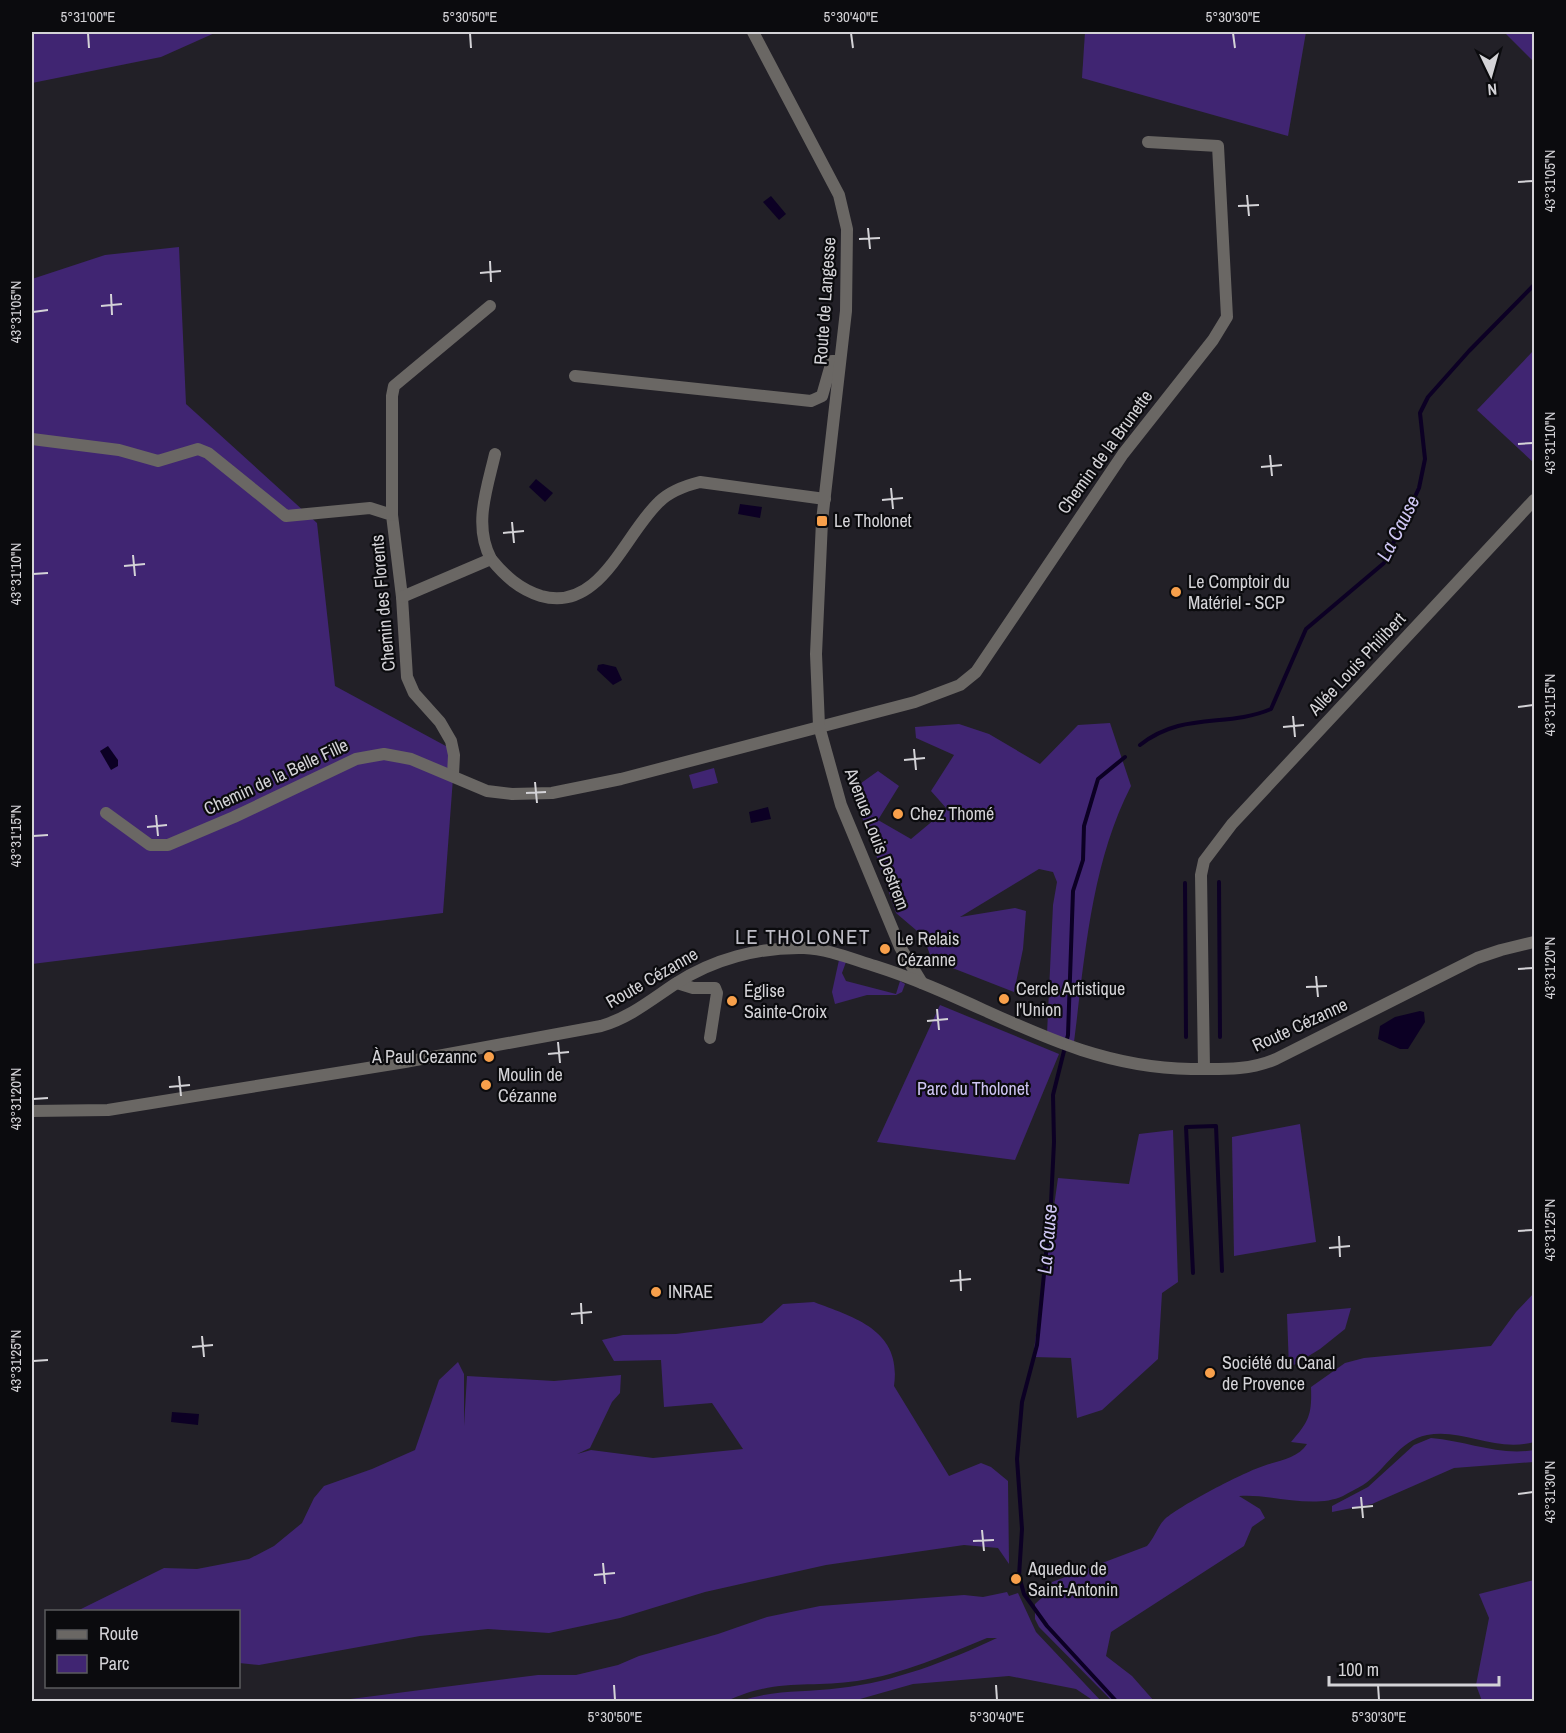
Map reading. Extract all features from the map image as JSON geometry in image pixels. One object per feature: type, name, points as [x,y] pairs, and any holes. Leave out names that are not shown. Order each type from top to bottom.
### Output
[{"type":"street","name":"Route de Langesse","points":[[753,32],[829,174],[844,212],[848,256],[840,361],[822,521]]},
{"type":"street","name":"Chemin de la Brunette","points":[[819,726],[915,702],[960,685],[971,677],[1123,454],[1213,340],[1227,317],[1218,146],[1148,142]]},
{"type":"street","points":[[392,515],[392,396],[394,386],[490,306]]},
{"type":"street","points":[[575,376],[811,401],[822,396],[832,362],[840,361]]},
{"type":"street","name":"Chemin des Florents","points":[[32,439],[119,450],[158,461],[198,449],[208,453],[286,516],[370,508],[392,515],[410,686],[440,722],[451,741],[454,755],[453,775]]},
{"type":"street","points":[[495,454],[482,523],[485,548],[502,574],[531,592],[547,597],[567,598],[588,589],[597,582],[652,510],[681,488],[709,483],[825,499]]},
{"type":"street","name":"Allée Louis Philibert","points":[[1204,1069],[1201,875],[1204,861],[1232,824],[1534,500]]},
{"type":"street","name":"Avenue Louis Destrem","points":[[822,521],[816,668],[819,726],[837,794],[850,829],[900,947],[922,983]]},
{"type":"street","points":[[402,597],[491,559]]},
{"type":"street","name":"Chemin de la Belle Fille","points":[[106,813],[150,845],[161,846],[234,818],[356,759],[370,755],[384,754],[411,759],[477,787],[500,793],[552,793],[621,778],[819,726]]},
{"type":"street","name":"Route Cézanne","points":[[32,1111],[67,1113],[118,1108],[405,1062],[601,1026],[621,1019],[677,983],[724,959],[803,948],[833,953],[922,983],[1047,1040],[1068,1047],[1148,1067],[1243,1069],[1264,1064],[1477,958],[1534,942]]},
{"type":"street","points":[[677,983],[693,988],[715,988],[717,993],[710,1038]]},
{"type":"green space","points":[[32,32],[217,32],[161,57],[32,83]]},
{"type":"green space","points":[[1085,32],[1306,32],[1288,136],[1082,78]]},
{"type":"green space","points":[[1504,32],[1534,32],[1534,62]]},
{"type":"green space","points":[[179,247],[186,404],[317,523],[335,686],[455,751],[443,913],[32,964],[32,279],[105,255]]},
{"type":"green space","points":[[1534,350],[1534,463],[1477,410]]},
{"type":"green space","points":[[1110,723],[1131,786],[1107,847],[1098,879],[1086,944],[1074,1042],[1047,1034],[1053,905],[1057,882],[1053,872],[1039,869],[960,917],[1015,908],[1026,911],[1023,949],[1014,992],[932,960],[923,936],[896,913],[868,831],[850,791],[878,771],[899,786],[878,820],[911,839],[947,809],[931,791],[954,755],[916,738],[915,727],[959,724],[989,734],[1040,764],[1078,725]]},
{"type":"green space","points":[[714,768],[718,783],[693,789],[689,775]]},
{"type":"green space","points":[[839,960],[846,962],[842,973],[846,981],[896,994],[900,981],[905,984],[902,992],[896,995],[867,995],[835,1004],[832,992]]},
{"type":"green space","name":"Parc du Tholonet","points":[[940,1005],[1059,1054],[1015,1160],[877,1142]]},
{"type":"green space","points":[[1300,1124],[1316,1242],[1234,1256],[1232,1137]]},
{"type":"green space","points":[[1173,1130],[1178,1282],[1162,1293],[1158,1359],[1102,1410],[1077,1418],[1071,1358],[1033,1357],[1058,1178],[1129,1184],[1139,1134]]},
{"type":"green space","points":[[1534,1293],[1534,1442],[1506,1445],[1454,1435],[1427,1435],[1417,1438],[1400,1449],[1371,1479],[1361,1486],[1331,1500],[1305,1501],[1239,1496],[1260,1509],[1265,1518],[1252,1527],[1244,1546],[1111,1632],[1106,1656],[1132,1676],[1154,1701],[1112,1701],[1039,1627],[1035,1619],[1035,1604],[1049,1591],[1052,1582],[1147,1546],[1164,1520],[1182,1507],[1237,1477],[1291,1457],[1303,1449],[1307,1444],[1291,1442],[1308,1417],[1311,1387],[1345,1363],[1364,1358],[1491,1346],[1516,1312]]},
{"type":"green space","points":[[814,1302],[845,1314],[872,1329],[883,1339],[891,1352],[895,1367],[894,1386],[949,1476],[981,1463],[991,1467],[1008,1481],[1009,1564],[998,1548],[964,1545],[826,1565],[705,1592],[620,1618],[549,1633],[488,1629],[420,1636],[259,1665],[240,1663],[240,1610],[79,1610],[164,1568],[197,1569],[249,1559],[274,1546],[302,1523],[314,1498],[324,1486],[372,1469],[415,1450],[439,1380],[458,1362],[464,1374],[464,1426],[467,1376],[554,1381],[621,1375],[620,1393],[612,1402],[590,1448],[577,1454],[591,1450],[653,1458],[743,1449],[712,1403],[664,1407],[661,1360],[614,1361],[602,1340],[623,1335],[676,1334],[762,1323],[783,1304]]},
{"type":"green space","points":[[1351,1308],[1345,1329],[1320,1349],[1289,1368],[1287,1314]]},
{"type":"green space","points":[[1431,1438],[1496,1450],[1534,1450],[1534,1462],[1454,1468],[1372,1504],[1332,1512],[1332,1506],[1368,1487],[1414,1445]]},
{"type":"green space","points":[[1534,1580],[1534,1701],[1482,1701],[1476,1685],[1489,1618],[1479,1594]]},
{"type":"green space","points":[[1007,1592],[1009,1596],[1018,1593],[1036,1632],[1101,1701],[1094,1701],[1076,1689],[1009,1676],[913,1684],[853,1701],[740,1701],[778,1693],[860,1685],[900,1676],[959,1655],[997,1638],[987,1638],[891,1674],[840,1683],[777,1686],[744,1694],[727,1701],[335,1701],[538,1675],[576,1675],[618,1665],[639,1656],[718,1634],[767,1617],[820,1606],[964,1595],[983,1597]]},
{"type":"shaded area","points":[[771,196],[786,214],[779,220],[763,202]]},
{"type":"shaded area","points":[[536,479],[553,493],[545,502],[529,487]]},
{"type":"shaded area","points":[[740,504],[762,507],[760,518],[738,514]]},
{"type":"shaded area","points":[[598,665],[616,667],[622,680],[613,685],[597,670]]},
{"type":"shaded area","points":[[108,746],[118,760],[118,766],[111,770],[100,751]]},
{"type":"shaded area","points":[[768,807],[771,819],[751,823],[749,812]]},
{"type":"shaded area","points":[[1424,1012],[1425,1022],[1408,1049],[1400,1049],[1378,1039],[1380,1026],[1395,1017]]},
{"type":"shaded area","points":[[172,1412],[199,1414],[198,1425],[171,1422]]},
{"type":"waterway","name":"La Cause","points":[[1140,745],[1156,734],[1172,728],[1255,715],[1271,709],[1306,629],[1384,563],[1419,488],[1425,459],[1420,413],[1428,397],[1469,351],[1534,285]]},
{"type":"waterway","name":"La Cause","points":[[1117,1702],[1047,1626],[1024,1594],[1019,1576],[1022,1529],[1017,1459],[1022,1402],[1037,1345],[1051,1203],[1054,1142],[1053,1095],[1068,1035],[1073,891],[1083,860],[1084,826],[1098,779],[1125,757]]},
{"type":"waterway","points":[[1219,882],[1220,1037]]},
{"type":"waterway","points":[[1185,883],[1186,1037]]},
{"type":"waterway","points":[[1193,1273],[1186,1127],[1216,1126],[1222,1271]]},
{"type":"place","name":"Le Tholonet","points":[[822,521]]},
{"type":"place","name":"Le Comptoir du Matériel - SCP","points":[[1176,592]]},
{"type":"place","name":"Chez Thomé","points":[[898,814]]},
{"type":"place","name":"Le Relais Cézanne","points":[[885,949]]},
{"type":"place","name":"Cercle Artistique l'Union","points":[[1004,999]]},
{"type":"place","name":"Église Sainte-Croix","points":[[732,1001]]},
{"type":"place","name":"À Paul Cezannc","points":[[489,1057]]},
{"type":"place","name":"Moulin de Cézanne","points":[[486,1085]]},
{"type":"place","name":"INRAE","points":[[656,1292]]},
{"type":"place","name":"Société du Canal de Provence","points":[[1210,1373]]},
{"type":"place","name":"Aqueduc de Saint-Antonin","points":[[1016,1579]]},
{"type":"district","name":"LE THOLONET","points":[[803,937]]}]
